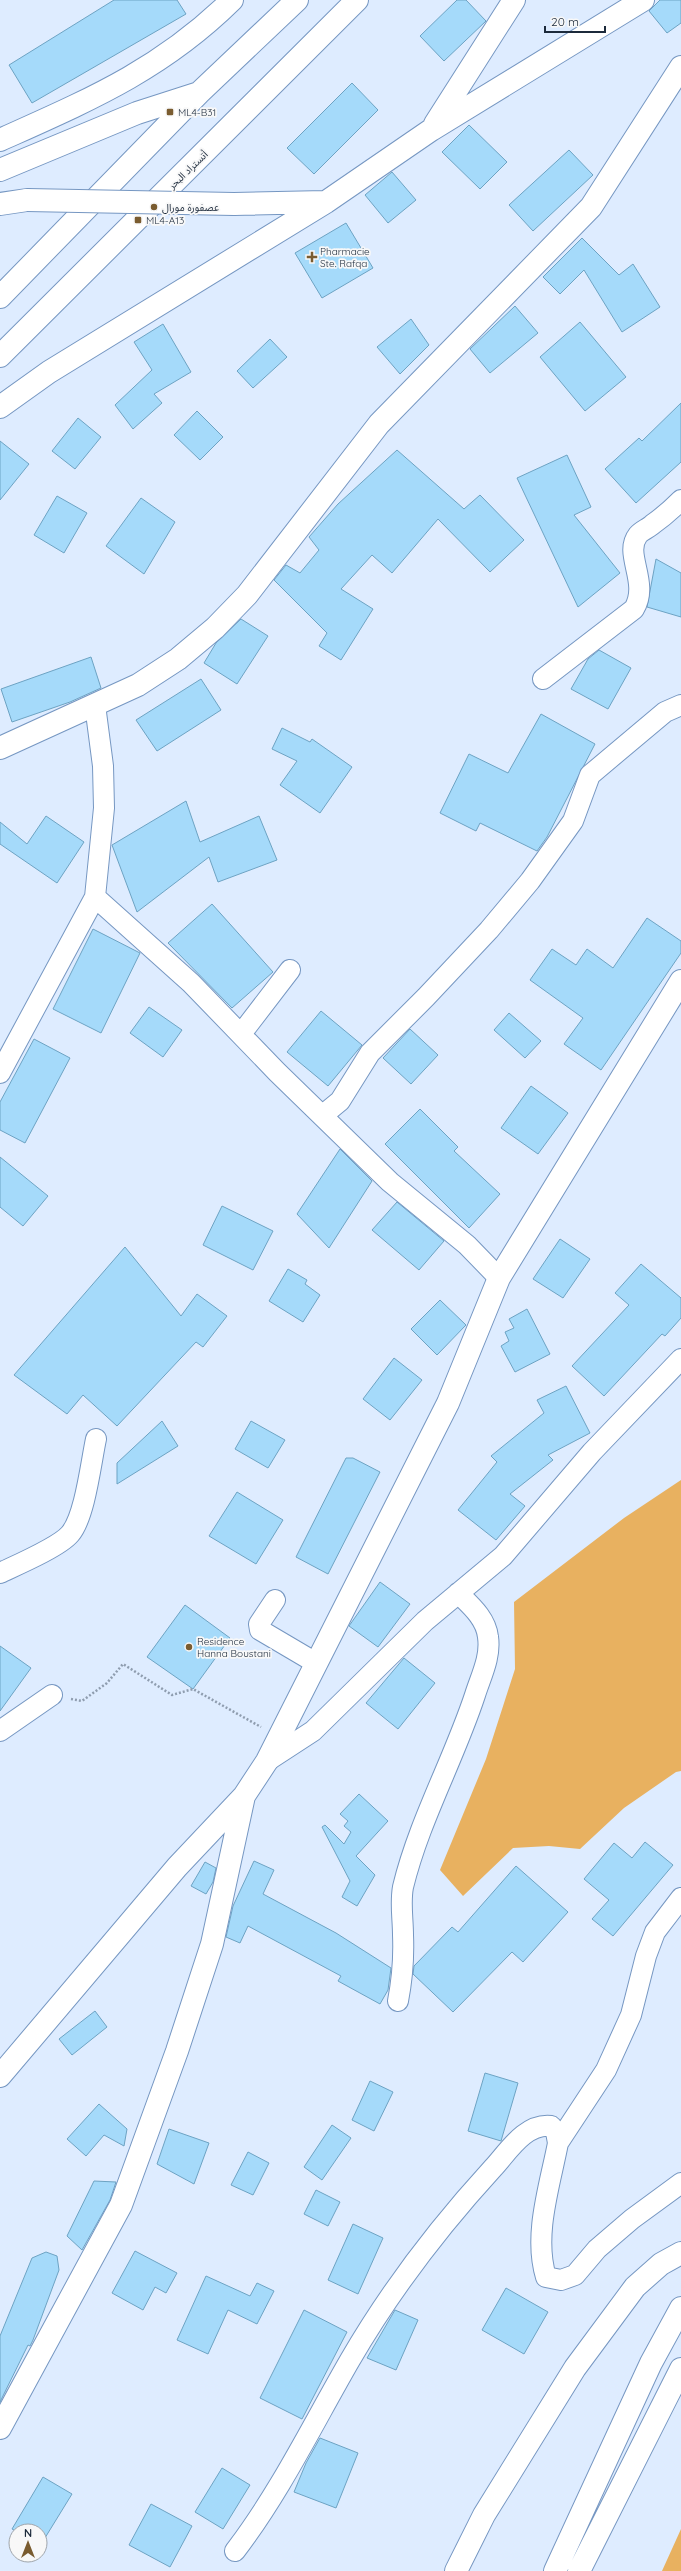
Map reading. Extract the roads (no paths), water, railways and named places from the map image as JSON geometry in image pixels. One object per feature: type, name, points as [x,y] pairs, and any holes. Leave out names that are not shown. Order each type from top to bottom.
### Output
[{"type":"main road","points":[[0,140],[100,96],[166,56],[202,29],[232,0]]},
{"type":"main road","points":[[0,296],[199,93],[297,0]]},
{"type":"main road","name":"أتستراد البحر","points":[[0,356],[357,0]]},
{"type":"main road","points":[[431,130],[514,0]]},
{"type":"main road","points":[[0,407],[49,372],[326,202],[431,130],[643,0]]},
{"type":"main road","points":[[0,748],[95,706],[138,685],[178,659],[215,628],[247,595],[379,424],[592,207],[681,67]]},
{"type":"main road","points":[[0,170],[137,113],[199,93]]},
{"type":"main road","points":[[0,204],[27,200],[234,204],[326,202]]},
{"type":"main road","points":[[0,2076],[177,1867],[244,1796],[267,1761],[448,1403],[499,1278],[681,981]]},
{"type":"main road","points":[[0,2428],[121,2205],[177,2051],[212,1944],[244,1796]]},
{"type":"main road","points":[[456,2571],[484,2515],[575,2368],[635,2287],[661,2264],[681,2253]]},
{"type":"main road","points":[[554,2571],[651,2363],[681,2308]]},
{"type":"main road","points":[[579,2571],[681,2370]]},
{"type":"street","points":[[543,679],[634,609],[640,599],[641,589],[633,556],[634,545],[638,535],[681,500]]},
{"type":"street","points":[[323,1115],[340,1101],[370,1053],[432,991],[530,881],[574,821],[590,775],[665,712],[681,705]]},
{"type":"street","points":[[0,1073],[95,897],[104,808],[103,766],[95,706]]},
{"type":"street","points":[[95,897],[191,983],[390,1182],[467,1245],[499,1278]]},
{"type":"street","points":[[241,1034],[290,970]]},
{"type":"street","points":[[267,1761],[313,1731],[401,1645],[458,1593],[503,1556],[592,1452],[681,1359]]},
{"type":"street","points":[[0,1573],[32,1558],[70,1534],[78,1522],[96,1439]]},
{"type":"street","points":[[398,2001],[402,1981],[403,1934],[401,1911],[403,1888],[415,1849],[470,1709],[489,1654],[488,1635],[480,1615],[458,1593]]},
{"type":"street","points":[[275,1600],[258,1624],[260,1630],[316,1663]]},
{"type":"street","points":[[0,1731],[52,1695]]},
{"type":"street","points":[[558,2143],[606,2070],[631,2015],[646,1956],[655,1932],[681,1898]]},
{"type":"street","points":[[234,2551],[263,2514],[351,2358],[414,2261],[477,2186],[526,2132],[543,2126],[551,2126],[556,2132],[558,2143],[542,2230],[541,2260],[546,2277],[560,2280],[575,2275],[597,2250],[632,2219],[681,2183]]},
{"type":"place","name":"ML4-B31","points":[[170,112]]},
{"type":"place","name":"عصفورة مورال","points":[[154,207]]},
{"type":"place","name":"ML4-A13","points":[[138,220]]},
{"type":"place","name":"Pharmacie Ste. Rafqa","points":[[312,257]]},
{"type":"place","name":"Residence Hanna Boustani","points":[[189,1647]]}]
